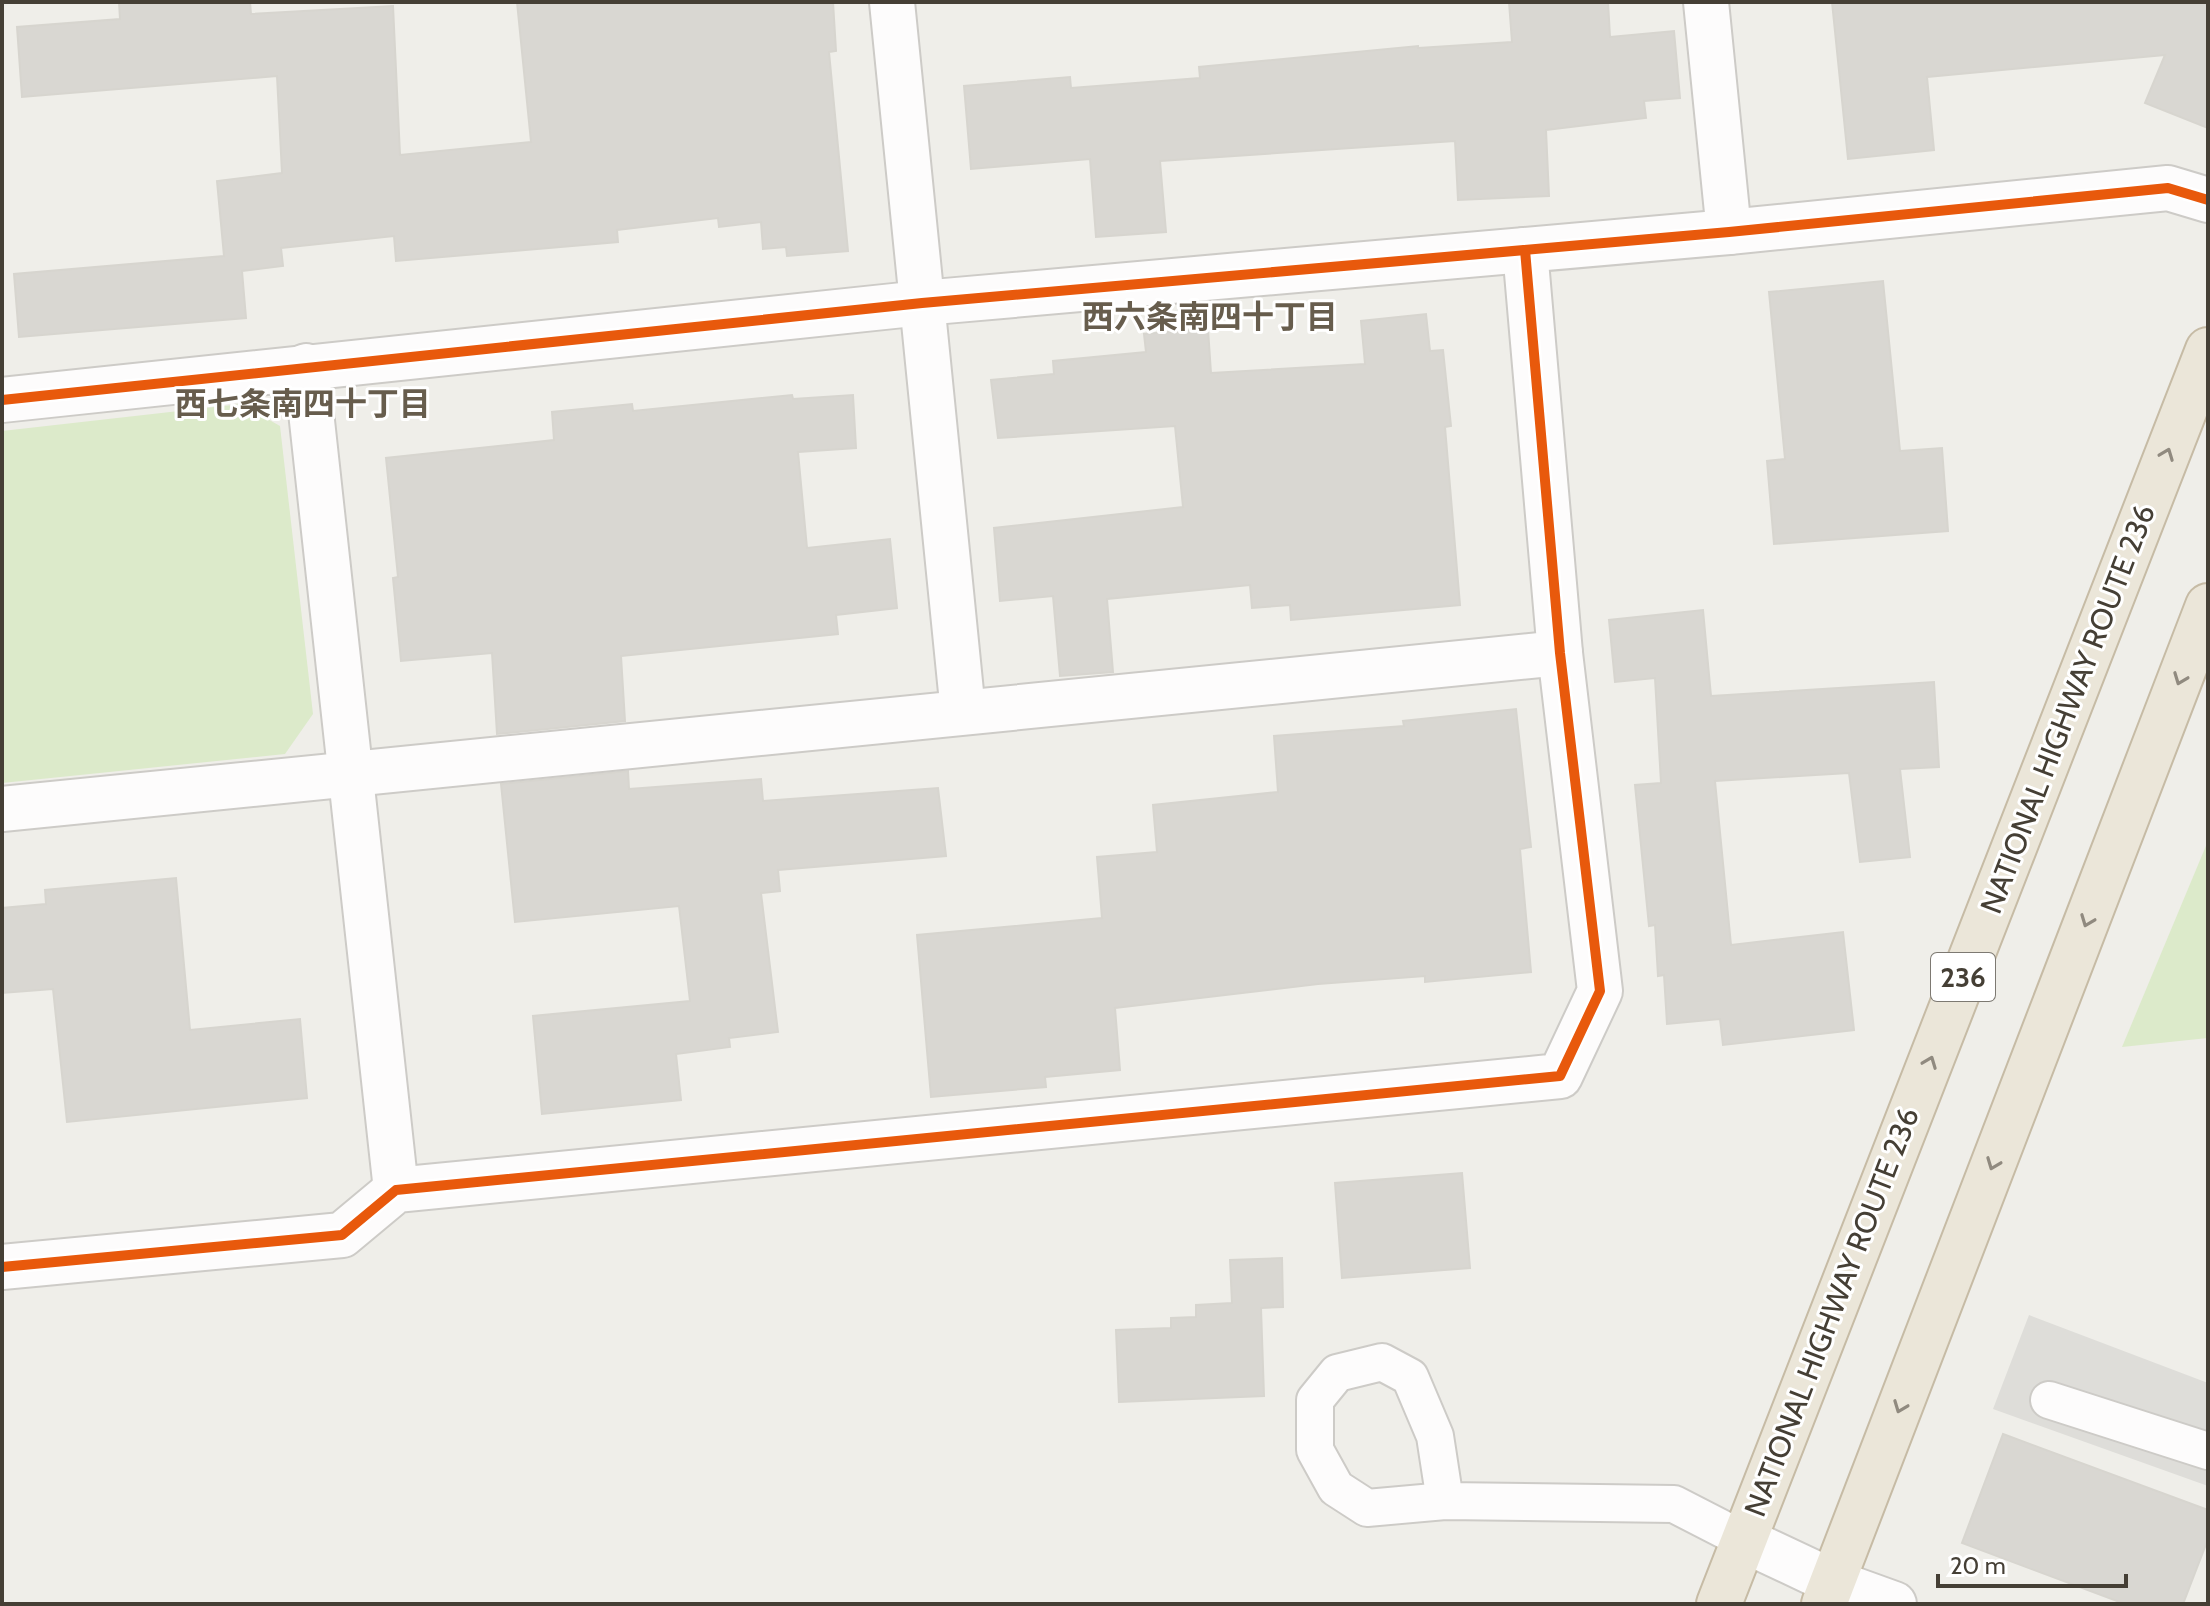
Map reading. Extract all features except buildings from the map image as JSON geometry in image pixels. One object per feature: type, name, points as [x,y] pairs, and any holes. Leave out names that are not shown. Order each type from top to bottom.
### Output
[{"type":"highway","name":"NATIONAL HIGHWAY ROUTE 236","points":[[1719,1604],[2208,350]]},
{"type":"highway","points":[[1828,1593],[2208,606]]},
{"type":"street","points":[[892,2],[963,712]]},
{"type":"street","points":[[1706,2],[1729,232]]},
{"type":"street","points":[[2,400],[922,303],[1729,232],[2168,188],[2208,200]]},
{"type":"street","points":[[2,1267],[342,1235],[396,1190],[1560,1076],[1600,991],[1560,653],[1525,250]]},
{"type":"street","points":[[306,366],[396,1190]]},
{"type":"street","points":[[2,809],[1560,653]]},
{"type":"street","points":[[1744,1540],[1828,1593],[1894,1604]]},
{"type":"lane","points":[[2049,1400],[2208,1451]]},
{"type":"lane","points":[[1445,1501],[1674,1504],[1744,1540]]},
{"type":"green space","points":[[241,404],[280,426],[313,714],[285,754],[2,783],[2,431]]},
{"type":"green space","points":[[2208,841],[2208,1038],[2122,1047]]},
{"type":"shaded area","points":[[2029,1315],[2208,1383],[2208,1486],[1993,1409]]},
{"type":"cycle path","points":[[2,400],[922,303],[1729,232],[2168,188],[2208,200]]},
{"type":"cycle path","points":[[2,1267],[342,1235],[396,1190],[1560,1076],[1600,991],[1560,653],[1525,250]]},
{"type":"district","name":"西六条南四十丁目","points":[[1210,317]]},
{"type":"district","name":"西七条南四十丁目","points":[[303,404]]}]
